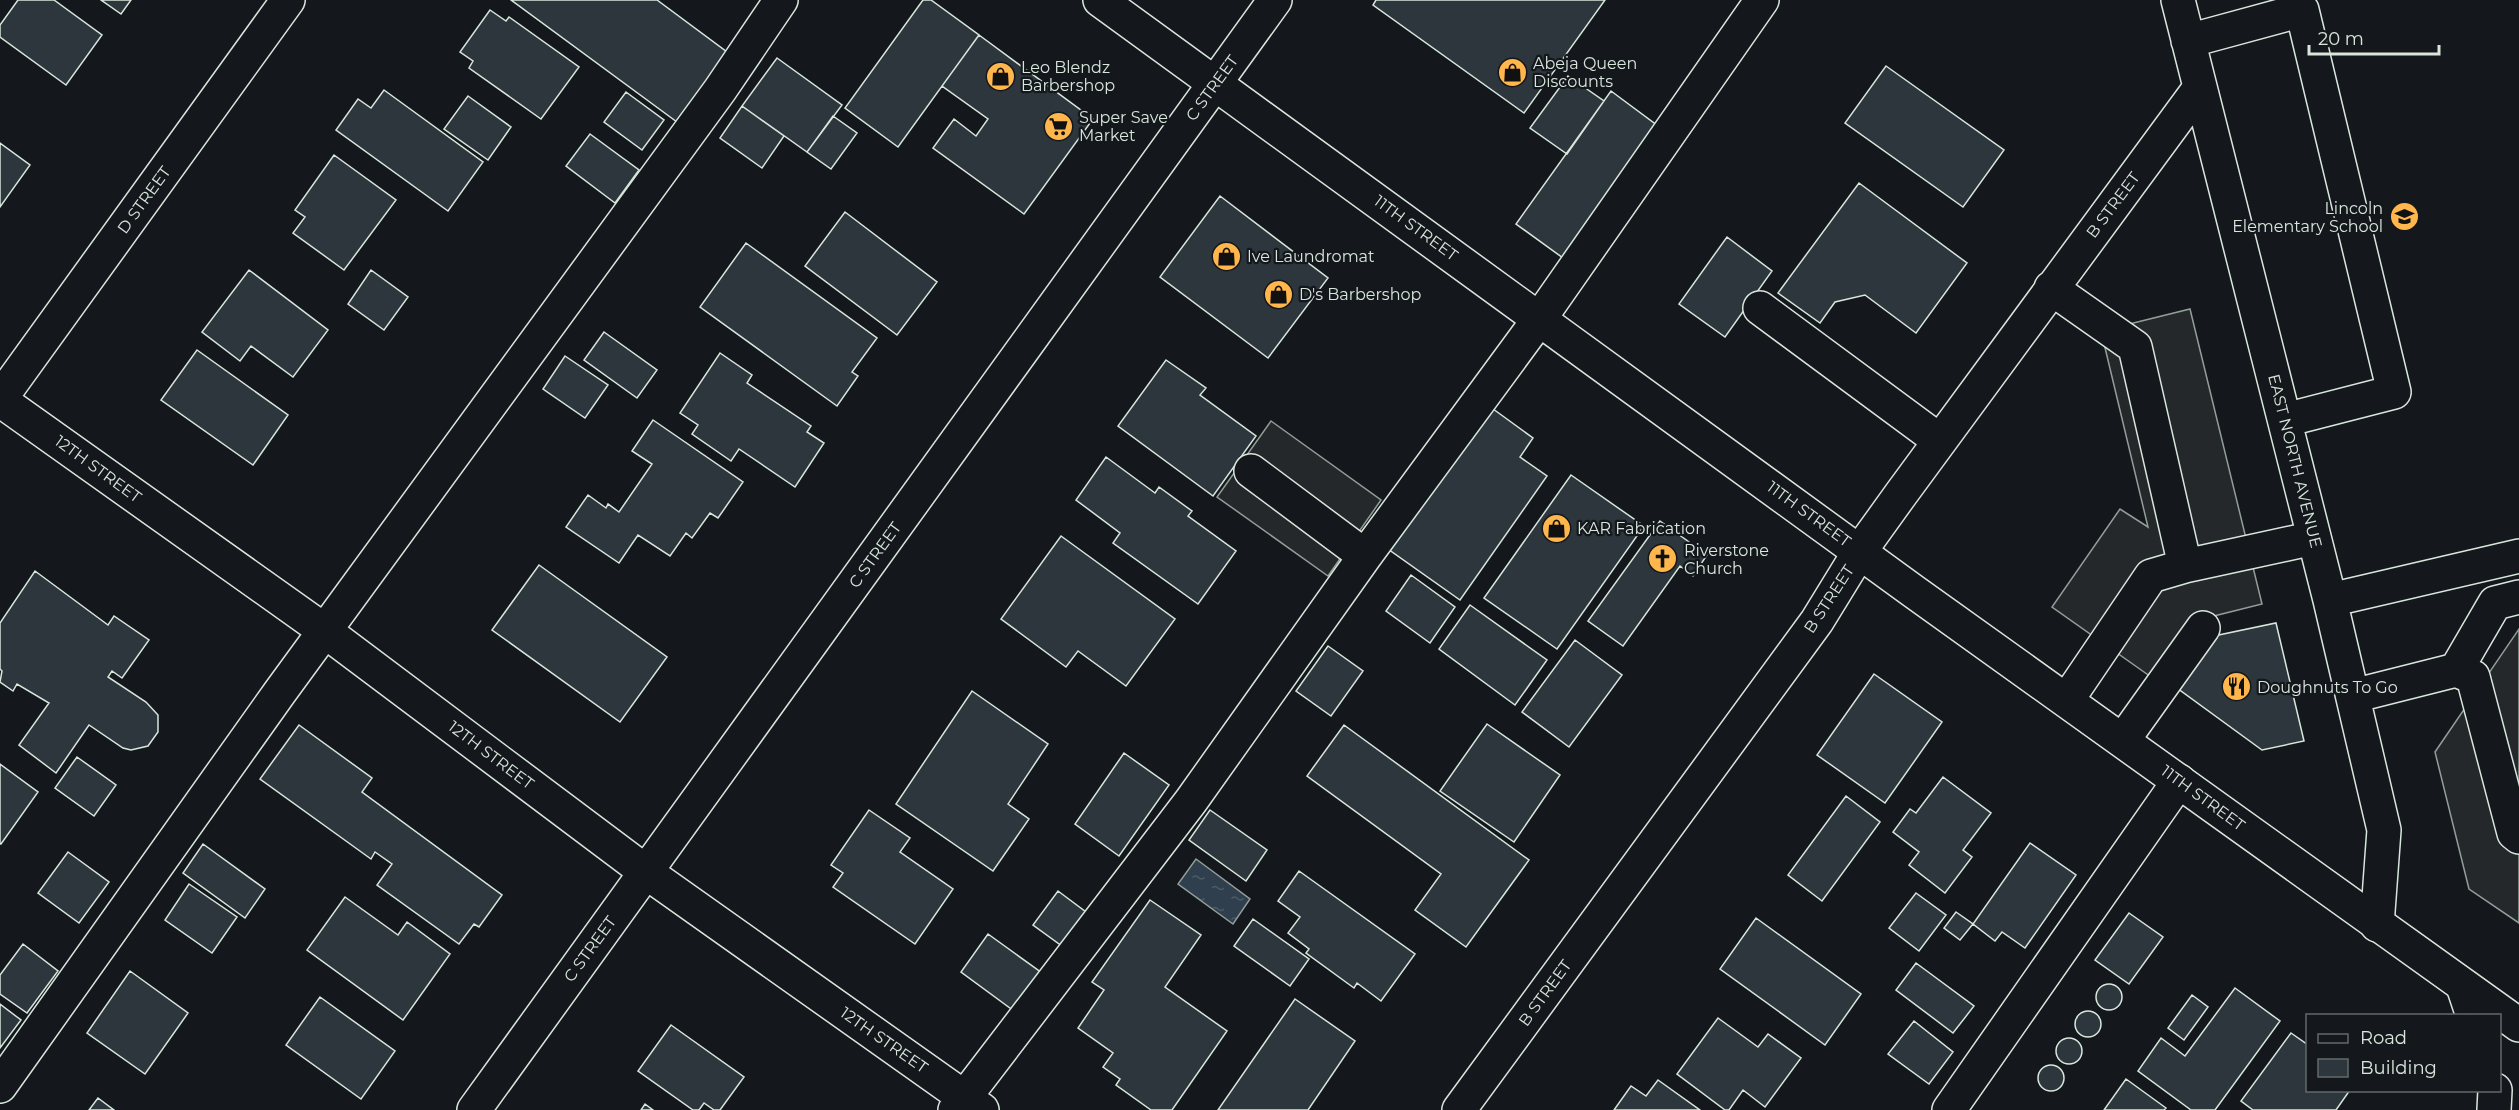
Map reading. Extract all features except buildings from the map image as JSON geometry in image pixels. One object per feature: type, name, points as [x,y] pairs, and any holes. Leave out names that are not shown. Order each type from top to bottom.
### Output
[{"type":"street","name":"D STREET","points":[[0,400],[288,0]]},
{"type":"street","points":[[0,1086],[325,631],[720,90],[781,0]]},
{"type":"street","name":"11TH STREET","points":[[1100,0],[1217,82],[2378,925],[2468,1001],[2496,1014]]},
{"type":"street","name":"C STREET","points":[[474,1110],[1275,0]]},
{"type":"street","points":[[967,1106],[1540,318],[1762,0]]},
{"type":"street","name":"EAST NORTH AVENUE","points":[[2178,0],[2330,600],[2384,830],[2378,925]]},
{"type":"street","points":[[2188,41],[2302,10],[2394,392],[2285,420]]},
{"type":"street","name":"B STREET","points":[[1460,1110],[1817,621],[1860,551],[2051,288],[2199,90]]},
{"type":"street","points":[[2051,288],[2135,347],[2186,566]]},
{"type":"street","points":[[1760,308],[1940,441]]},
{"type":"street","name":"12TH STREET","points":[[0,400],[325,631],[646,872],[967,1106]]},
{"type":"street","points":[[1251,471],[1365,556]]},
{"type":"street","points":[[2067,700],[2151,576],[2314,538]]},
{"type":"street","points":[[2330,600],[2519,556]]},
{"type":"street","points":[[2456,669],[2494,603],[2519,597]]},
{"type":"street","points":[[2122,740],[2203,628]]},
{"type":"street","points":[[2353,696],[2456,669],[2473,677],[2510,782],[2514,833],[2519,837]]},
{"type":"street","points":[[1949,1110],[2179,781]]},
{"type":"street","name":"11TH STREET","points":[[2501,1017],[2519,1025]]},
{"type":"street","points":[[2494,1110],[2495,1092]]},
{"type":"shaded area","points":[[2190,309],[2262,604],[2194,621],[2154,679],[2052,607],[2120,509],[2148,527],[2101,331]]},
{"type":"shaded area","points":[[1271,421],[1381,500],[1328,576],[1217,497]]},
{"type":"shaded area","points":[[2519,629],[2519,923],[2469,889],[2435,752]]},
{"type":"water","points":[[1196,859],[1250,899],[1233,924],[1178,884]]},
{"type":"place","name":"Abeja Queen Discounts","points":[[1512,72]]},
{"type":"place","name":"Leo Blendz Barbershop","points":[[1000,76]]},
{"type":"place","name":"Super Save Market","points":[[1058,126]]},
{"type":"place","name":"Lincoln Elementary School","points":[[2404,217]]},
{"type":"place","name":"Ive Laundromat","points":[[1226,256]]},
{"type":"place","name":"D's Barbershop","points":[[1278,294]]},
{"type":"place","name":"KAR Fabrication","points":[[1556,528]]},
{"type":"place","name":"Riverstone Church","points":[[1663,559]]},
{"type":"place","name":"Doughnuts To Go","points":[[2236,687]]}]
